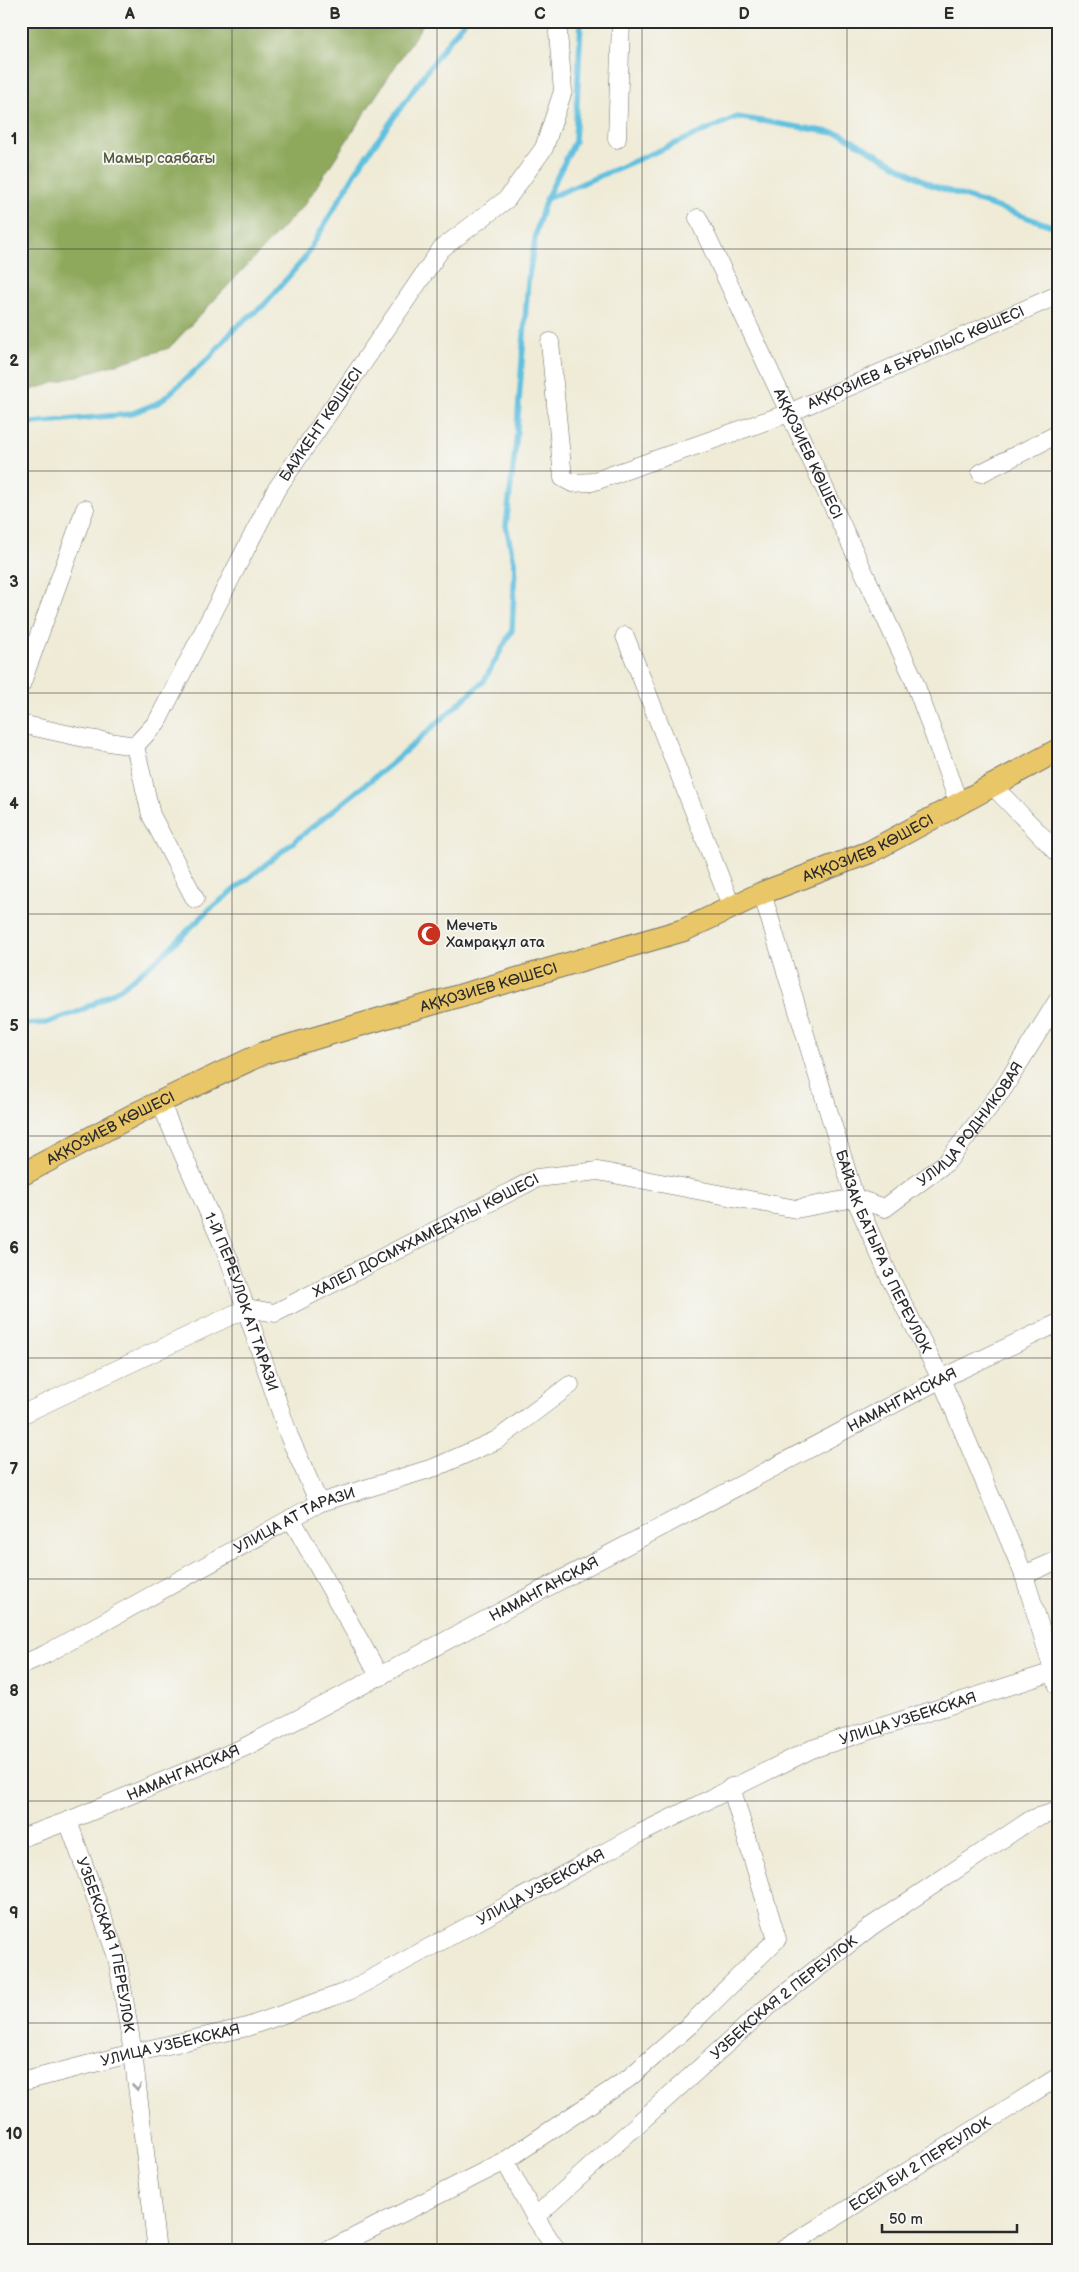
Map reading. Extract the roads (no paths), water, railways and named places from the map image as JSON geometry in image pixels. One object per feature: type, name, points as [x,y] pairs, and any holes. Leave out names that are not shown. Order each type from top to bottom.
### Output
[{"type":"main road","name":"АҚҚОЗИЕВ КӨШЕСІ","points":[[21,1175],[160,1102],[264,1053],[684,930],[762,892],[870,852],[1058,750]]},
{"type":"street","name":"БАЙКЕНТ КӨШЕСІ","points":[[135,746],[157,722],[276,490],[441,249],[507,199],[544,148],[563,92],[558,33],[560,21]]},
{"type":"street","points":[[617,139],[621,21]]},
{"type":"street","name":"АҚҚОЗИЕВ КӨШЕСІ","points":[[698,218],[912,675],[959,804]]},
{"type":"street","name":"АҚҚОЗИЕВ 4 БҰРЫЛЫС КӨШЕСІ","points":[[550,342],[560,470],[563,478],[572,483],[592,482],[789,413],[1058,295]]},
{"type":"street","points":[[982,473],[1058,434]]},
{"type":"street","points":[[21,685],[85,509]]},
{"type":"street","points":[[625,636],[732,908]]},
{"type":"street","points":[[21,724],[89,739],[135,746],[151,815],[195,899]]},
{"type":"street","points":[[992,785],[1058,853]]},
{"type":"street","name":"БАЙЗАК БАТЫРА 3 ПЕРЕУЛОК","points":[[762,892],[855,1198],[890,1278],[941,1379],[1024,1575],[1055,1679]]},
{"type":"street","name":"УЛИЦА РОДНИКОВАЯ","points":[[855,1198],[885,1208],[947,1162],[1003,1089],[1058,1000]]},
{"type":"street","name":"1-Й ПЕРЕУЛОК АТ ТАРАЗИ","points":[[160,1102],[229,1259],[289,1436],[319,1503]]},
{"type":"street","name":"ХАЛЕЛ ДОСМҰХАМЕДҰЛЫ КӨШЕСІ","points":[[247,1308],[275,1313],[537,1178],[598,1172],[796,1209],[855,1198]]},
{"type":"street","points":[[21,1415],[247,1308]]},
{"type":"street","name":"НАМАНГАНСКАЯ","points":[[21,1838],[68,1821],[245,1747],[941,1379],[1058,1323]]},
{"type":"street","name":"УЛИЦА АТ ТАРАЗИ","points":[[21,1665],[55,1650],[319,1503],[436,1467],[497,1440],[570,1385]]},
{"type":"street","points":[[290,1518],[380,1677]]},
{"type":"street","points":[[1024,1575],[1058,1560]]},
{"type":"street","name":"УЛИЦА УЗБЕКСКАЯ","points":[[21,2082],[133,2052],[247,2027],[349,1991],[731,1787],[812,1749],[1055,1679]]},
{"type":"street","points":[[327,2251],[505,2161],[629,2078],[692,2023],[777,1939],[731,1787]]},
{"type":"street","name":"УЗБЕКСКАЯ 2 ПЕРЕУЛОК","points":[[535,2217],[764,2010],[865,1931],[1032,1819],[1058,1811]]},
{"type":"street","name":"УЗБЕКСКАЯ 1 ПЕРЕУЛОК","points":[[68,1821],[117,1957],[133,2052],[157,2251]]},
{"type":"street","name":"ЕСЕЙ БИ 2 ПЕРЕУЛОК","points":[[781,2251],[1058,2077]]},
{"type":"street","points":[[505,2161],[535,2217],[557,2251]]},
{"type":"waterway","points":[[21,424],[130,414],[160,402],[209,358],[236,327],[264,305],[304,259],[362,162],[447,43],[465,21]]},
{"type":"waterway","points":[[21,1024],[46,1023],[80,1011],[121,988],[159,958],[210,909],[391,764],[484,681],[512,630],[515,566],[506,526],[516,442],[528,281],[537,228],[546,199],[575,141],[581,21]]},
{"type":"waterway","points":[[546,199],[737,117],[841,134],[931,185],[1058,228]]},
{"type":"place","name":"Мечеть Хамрақұл ата","points":[[429,934]]},
{"type":"park label","name":"Мамыр саябағы","points":[[159,158]]}]
